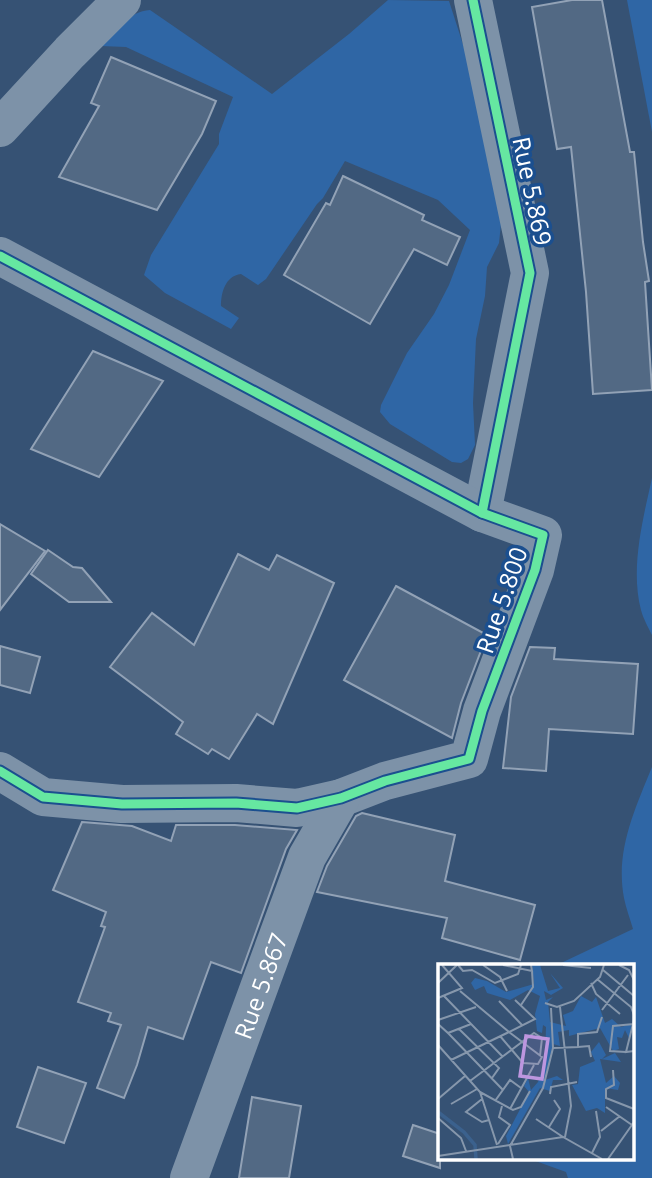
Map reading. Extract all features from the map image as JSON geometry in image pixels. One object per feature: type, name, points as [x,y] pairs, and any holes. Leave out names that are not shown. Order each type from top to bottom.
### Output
[{"type":"street","points":[[0,128],[122,0]]},
{"type":"street","name":"Rue 5.869","points":[[473,0],[530,273],[482,513]]},
{"type":"street","name":"Rue 5.800","points":[[0,256],[482,513],[542,535],[535,570],[482,711],[468,759],[297,808],[236,803],[122,804],[43,797],[0,771]]},
{"type":"street","name":"Rue 5.867","points":[[189,1178],[307,857],[341,797]]},
{"type":"shaded area","points":[[388,0],[449,1],[469,63],[501,224],[499,243],[487,267],[485,296],[476,339],[473,403],[475,445],[468,459],[461,463],[452,462],[390,424],[380,412],[407,353],[434,314],[449,285],[470,230],[438,200],[345,161],[323,198],[266,279],[258,285],[241,274],[228,282],[223,291],[221,306],[239,318],[231,329],[165,293],[144,275],[151,255],[219,144],[219,134],[233,97],[126,47],[101,46],[129,18],[150,10],[272,94]]},
{"type":"shaded area","points":[[627,0],[652,0],[652,132]]},
{"type":"shaded area","points":[[652,478],[652,635],[641,610],[637,561]]},
{"type":"shaded area","points":[[652,767],[652,1178],[568,1178],[566,1172],[533,1160],[634,1160],[634,964],[561,964],[633,929],[624,898],[622,864],[628,831]]},
{"type":"building","points":[[572,0],[602,0],[630,152],[634,152],[649,281],[645,282],[652,390],[593,394],[571,147],[557,149],[532,7]]},
{"type":"building","points":[[111,57],[216,101],[202,134],[157,210],[59,177],[99,106],[91,103]]},
{"type":"building","points":[[343,176],[424,215],[422,220],[460,237],[447,265],[414,249],[370,324],[284,275],[326,203],[330,205]]},
{"type":"building","points":[[93,351],[163,381],[99,477],[31,449]]},
{"type":"building","points":[[0,524],[45,551],[0,610]]},
{"type":"building","points":[[48,550],[73,567],[82,568],[111,602],[69,602],[31,574]]},
{"type":"building","points":[[238,554],[269,570],[277,555],[334,583],[273,724],[257,714],[229,759],[212,749],[208,754],[176,734],[183,722],[110,667],[152,613],[194,645]]},
{"type":"building","points":[[396,586],[487,635],[461,703],[452,738],[344,680]]},
{"type":"building","points":[[0,646],[40,657],[30,693],[0,685]]},
{"type":"building","points":[[530,647],[555,648],[554,659],[638,664],[633,734],[549,729],[546,771],[503,768],[511,697]]},
{"type":"building","points":[[362,813],[455,835],[445,881],[535,905],[520,960],[442,938],[447,918],[317,892],[327,866],[356,816]]},
{"type":"building","points":[[82,822],[132,826],[171,841],[176,825],[235,825],[297,830],[286,849],[241,973],[211,962],[183,1039],[148,1027],[124,1098],[97,1088],[121,1025],[108,1021],[111,1013],[78,1002],[105,927],[101,926],[106,912],[53,890]]},
{"type":"building","points":[[38,1067],[86,1083],[64,1143],[17,1127]]},
{"type":"building","points":[[252,1097],[301,1106],[289,1178],[239,1178]]},
{"type":"building","points":[[413,1125],[438,1133],[440,1168],[403,1156]]},
{"type":"cycle path","points":[[473,0],[530,273],[482,513]]},
{"type":"cycle path","points":[[0,256],[482,513],[543,535],[535,570],[482,711],[469,759],[385,781],[341,798],[297,808],[236,803],[122,804],[43,797],[0,771]]}]
